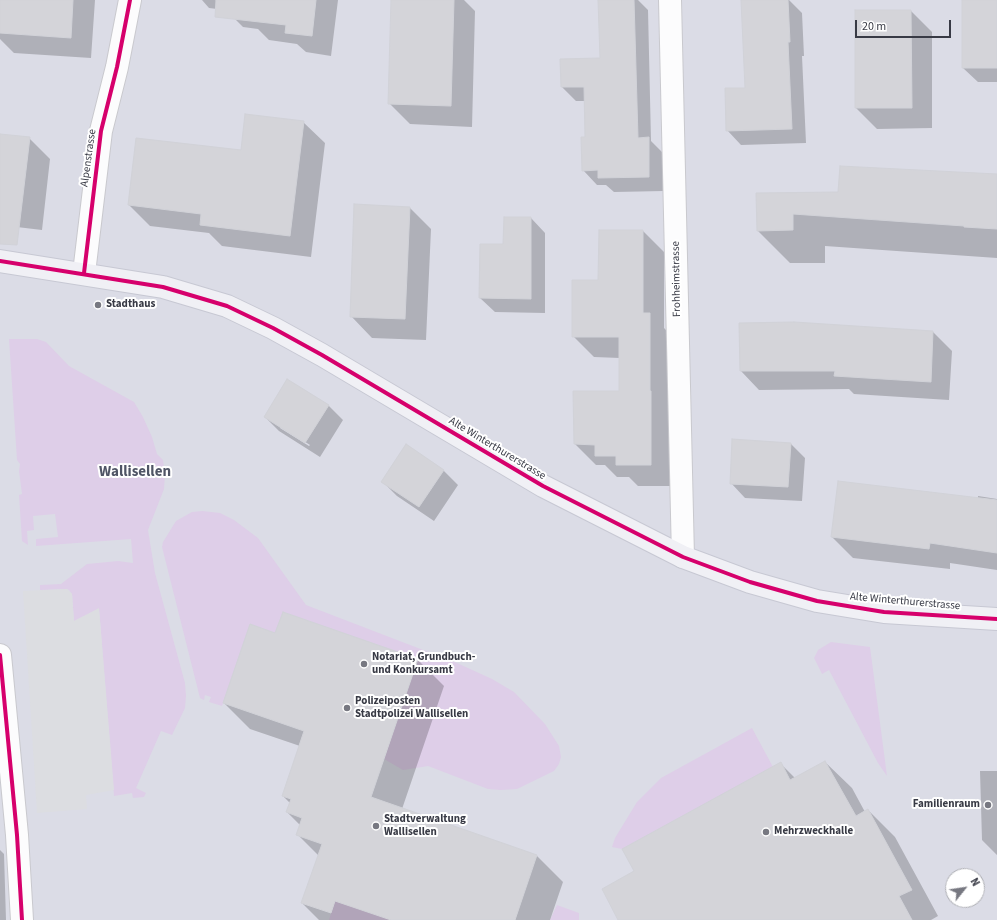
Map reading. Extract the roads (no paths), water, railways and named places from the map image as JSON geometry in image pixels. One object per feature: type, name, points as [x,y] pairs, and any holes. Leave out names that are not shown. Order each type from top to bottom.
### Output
[{"type":"main road","name":"Alte Winterthurerstrasse","points":[[0,261],[163,287],[227,306],[273,328],[322,355],[543,486],[684,557],[750,582],[818,602],[884,612],[997,619]]},
{"type":"street","name":"Alpenstrasse","points":[[84,274],[100,131],[117,67],[130,0]]},
{"type":"street","name":"Frohheimstrasse","points":[[670,0],[684,557]]},
{"type":"street","points":[[0,655],[17,835],[22,920]]},
{"type":"place","name":"Stadthaus","points":[[98,305]]},
{"type":"place","name":"Notariat, Grundbuch- und Konkursamt","points":[[364,664]]},
{"type":"place","name":"Polizeiposten Stadtpolizei Wallisellen","points":[[347,708]]},
{"type":"place","name":"Familienraum","points":[[988,805]]},
{"type":"place","name":"Stadtverwaltung Wallisellen","points":[[376,826]]},
{"type":"place","name":"Mehrzweckhalle","points":[[766,832]]},
{"type":"district","name":"Wallisellen","points":[[135,473]]}]
